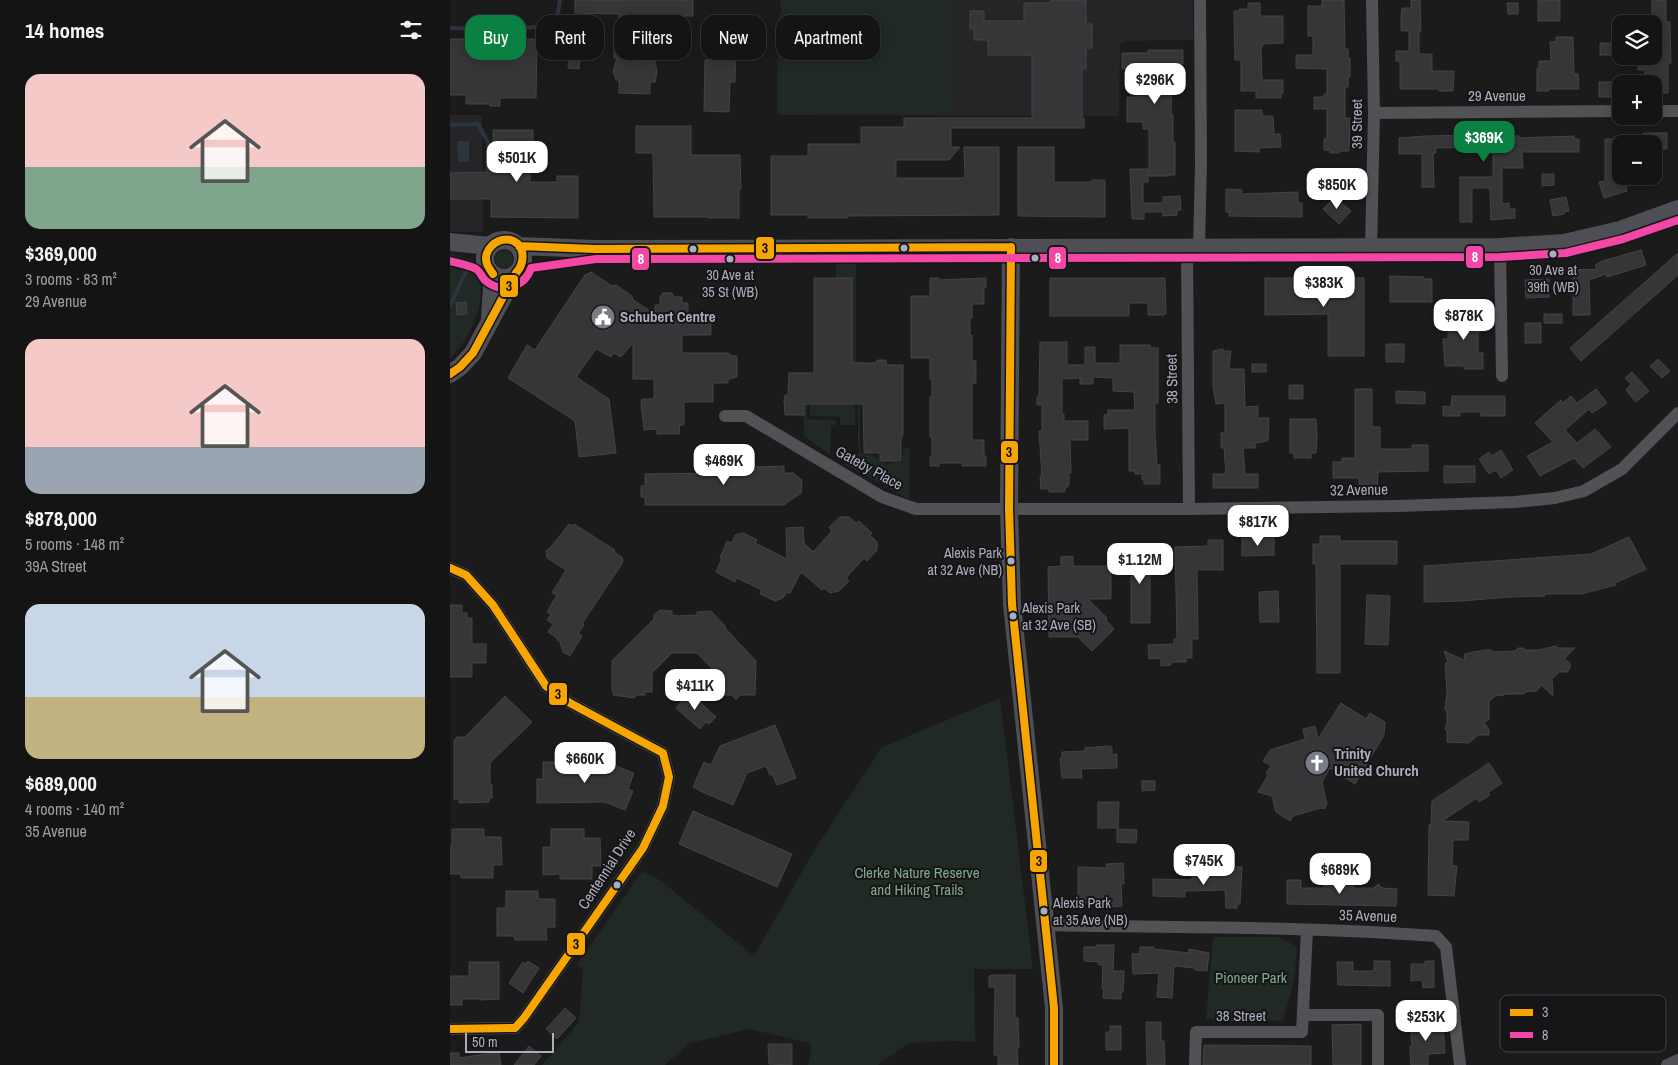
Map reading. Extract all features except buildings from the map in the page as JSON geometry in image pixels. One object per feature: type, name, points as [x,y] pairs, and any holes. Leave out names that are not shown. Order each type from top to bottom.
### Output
[{"type":"street","name":"38 Street","points":[[1189,509],[1193,248],[1201,164],[1200,0]]},
{"type":"street","name":"39 Street","points":[[1371,248],[1374,113],[1372,0]]},
{"type":"street","name":"29 Avenue","points":[[1374,113],[1612,111]]},
{"type":"street","points":[[1662,111],[1678,112]]},
{"type":"street","points":[[450,242],[489,260],[499,277],[508,277],[520,259],[596,249],[1500,247],[1564,243],[1620,230],[1678,209]]},
{"type":"street","points":[[450,374],[460,367],[473,353],[490,322],[520,259],[513,242],[506,239],[499,240],[489,260],[490,322]]},
{"type":"street","points":[[1011,247],[1009,509],[1012,604],[1054,1008],[1054,1065]]},
{"type":"street","points":[[1500,247],[1502,376]]},
{"type":"street","points":[[450,251],[462,253],[479,260],[489,260]]},
{"type":"street","name":"32 Avenue","points":[[1009,509],[1398,506],[1515,502],[1556,498],[1584,491],[1622,469],[1678,413]]},
{"type":"street","name":"Gateby Place","points":[[725,416],[746,416],[882,497],[916,509],[1009,509]]},
{"type":"street","name":"Centennial Drive","points":[[450,568],[466,575],[493,605],[546,686],[570,703],[663,753],[669,777],[663,806],[643,848],[524,1018],[515,1028],[450,1028]]},
{"type":"street","name":"35 Avenue","points":[[1045,925],[1307,930],[1436,936],[1446,946],[1460,1065]]},
{"type":"street","name":"38 Street","points":[[1195,1065],[1196,1032],[1302,1032],[1307,930]]},
{"type":"street","points":[[1303,1015],[1378,1015],[1378,1065]]},
{"type":"street","points":[[1667,1065],[1678,1060]]},
{"type":"shaded area","points":[[780,0],[1193,0],[1193,40],[1125,41],[1120,45],[1119,116],[777,115],[778,60],[880,60],[880,15],[778,15],[781,14]]},
{"type":"shaded area","points":[[450,115],[482,115],[483,232],[450,232]]},
{"type":"green space","points":[[782,0],[957,0],[956,115],[779,114],[780,60],[880,60],[880,15],[781,15]]},
{"type":"green space","points":[[504,250],[512,255],[513,259],[508,267],[504,268],[496,263],[495,259],[500,251]]},
{"type":"green space","points":[[450,254],[472,261],[477,266],[484,278],[483,293],[481,277],[476,266],[466,260],[450,259]]},
{"type":"green space","points":[[836,263],[856,263],[856,361],[862,361],[860,368],[860,447],[862,454],[871,455],[887,464],[902,461],[904,448],[910,448],[909,499],[846,465],[853,454],[860,453],[858,446],[858,393],[855,394],[855,425],[840,425],[840,417],[810,416],[810,404],[836,278]]},
{"type":"green space","points":[[450,264],[470,265],[477,276],[480,288],[480,301],[477,314],[466,339],[450,359]]},
{"type":"green space","points":[[803,374],[807,374],[807,419],[836,420],[836,425],[831,425],[830,455],[804,436]]},
{"type":"green space","name":"Clerke Nature Reserve and Hiking Trails","points":[[1000,698],[1033,969],[974,969],[975,1042],[909,1043],[878,1065],[808,1065],[812,1049],[809,1043],[749,1029],[690,1043],[665,1065],[542,1065],[579,1022],[583,969],[576,966],[642,871],[660,880],[754,956],[815,849],[882,747]]},
{"type":"green space","name":"Pioneer Park","points":[[1213,937],[1280,937],[1297,947],[1294,982],[1283,1021],[1206,1019]]},
{"type":"water","points":[[457,141],[469,141],[469,162],[458,162]]},
{"type":"waterway","points":[[450,28],[501,30],[556,25],[560,0]]},
{"type":"waterway","points":[[450,125],[478,124],[488,142],[487,175]]},
{"type":"waterway","points":[[450,306],[468,267]]},
{"type":"transit line","name":"8","points":[[450,261],[474,268],[492,285],[505,288],[524,280],[531,268],[596,259],[1501,257],[1566,253],[1623,239],[1678,220]]},
{"type":"transit line","name":"3","points":[[450,374],[460,367],[473,353],[519,269],[522,250],[516,242],[511,240],[501,241],[489,249],[486,259],[487,265],[493,274]]},
{"type":"transit line","name":"3","points":[[519,246],[595,249],[1011,247]]},
{"type":"transit line","name":"3","points":[[1011,247],[1009,509],[1012,604],[1054,1008],[1054,1065]]},
{"type":"transit line","name":"3","points":[[450,568],[466,575],[493,605],[546,686],[570,703],[663,753],[669,777],[663,806],[643,848],[524,1018],[515,1028],[450,1029]]},
{"type":"place","name":"30 Ave at 39th (WB)","points":[[1553,254]]},
{"type":"place","name":"30 Ave at 35 St (WB)","points":[[730,259]]},
{"type":"place","name":"Schubert Centre","points":[[603,317]]},
{"type":"place","name":"Alexis Park at 32 Ave (NB)","points":[[1011,561]]},
{"type":"place","name":"Alexis Park at 32 Ave (SB)","points":[[1013,616]]},
{"type":"place","name":"Trinity United Church","points":[[1317,763]]},
{"type":"place","name":"Alexis Park at 35 Ave (NB)","points":[[1044,911]]}]
